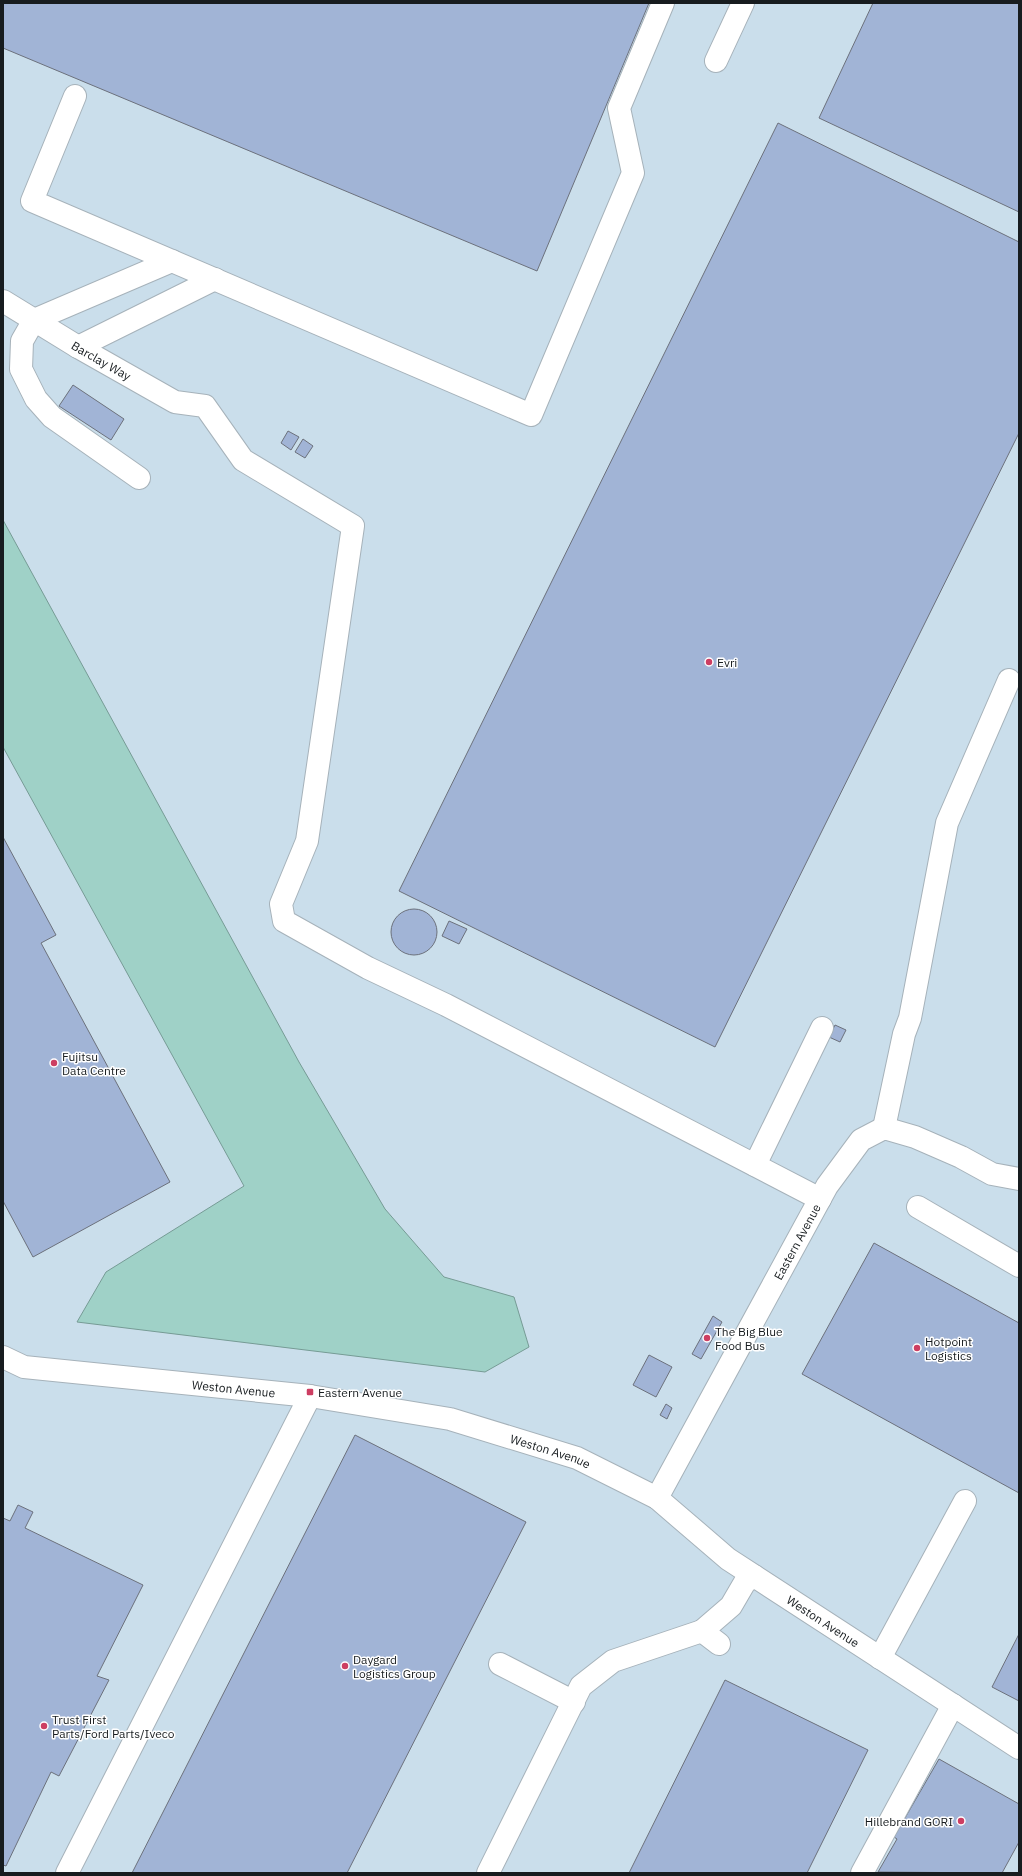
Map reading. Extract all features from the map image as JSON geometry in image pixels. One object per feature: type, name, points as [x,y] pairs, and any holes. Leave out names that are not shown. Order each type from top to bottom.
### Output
[{"type":"street","points":[[75,96],[32,201],[531,415],[633,173],[619,108],[663,3]]},
{"type":"street","points":[[716,61],[742,3]]},
{"type":"street","points":[[139,478],[52,417],[36,399],[21,369],[22,341],[34,320],[172,261]]},
{"type":"street","points":[[78,347],[215,279]]},
{"type":"street","name":"Barclay Way","points":[[3,301],[78,347],[174,402],[205,406],[243,460],[353,526],[307,841],[281,904],[284,922],[368,968],[446,1005],[754,1165]]},
{"type":"street","points":[[1009,680],[947,823],[910,1018],[904,1034],[884,1128],[915,1137],[961,1157],[992,1174],[1019,1179]]},
{"type":"street","points":[[820,1199],[754,1165],[822,1028]]},
{"type":"street","name":"Eastern Avenue","points":[[657,1498],[827,1186],[861,1140],[884,1128]]},
{"type":"street","points":[[918,1207],[1019,1266]]},
{"type":"street","name":"Weston Avenue","points":[[3,1357],[24,1367],[310,1396],[450,1419],[577,1458],[657,1498],[728,1560],[1019,1748]]},
{"type":"street","points":[[67,1873],[310,1396]]},
{"type":"street","points":[[880,1658],[965,1501]]},
{"type":"street","points":[[488,1873],[581,1686],[613,1660],[702,1630],[731,1606],[745,1582],[754,1576]]},
{"type":"street","points":[[702,1630],[718,1644]]},
{"type":"street","points":[[500,1664],[574,1702]]},
{"type":"street","points":[[862,1873],[953,1705]]},
{"type":"shaded area","points":[[3,3],[1019,3],[1019,1873],[3,1873]]},
{"type":"shaded area","points":[[3,520],[299,1062],[385,1209],[444,1277],[514,1297],[529,1347],[485,1372],[77,1322],[106,1272],[244,1186],[3,747]]},
{"type":"building","points":[[3,3],[649,3],[537,271],[3,48]]},
{"type":"building","points":[[873,3],[1019,3],[1019,212],[819,118]]},
{"type":"building","name":"Evri","points":[[778,123],[1019,242],[1019,433],[715,1047],[399,891]]},
{"type":"building","points":[[73,385],[124,419],[111,440],[59,406]]},
{"type":"building","points":[[288,431],[299,437],[291,450],[281,443]]},
{"type":"building","points":[[303,439],[313,446],[305,458],[295,452]]},
{"type":"building","name":"Fujitsu Data Centre","points":[[3,837],[56,935],[41,943],[170,1182],[33,1257],[3,1201]]},
{"type":"building","points":[[409,909],[419,909],[427,913],[433,919],[437,927],[437,937],[433,945],[427,951],[419,955],[409,955],[401,951],[395,945],[391,937],[391,927],[395,919],[401,913]]},
{"type":"building","points":[[449,921],[467,929],[459,944],[442,936]]},
{"type":"building","points":[[835,1025],[846,1030],[840,1042],[829,1037]]},
{"type":"building","name":"Hotpoint Logistics","points":[[874,1243],[1019,1323],[1019,1493],[802,1374]]},
{"type":"building","name":"The Big Blue Food Bus","points":[[713,1316],[722,1322],[701,1359],[692,1354]]},
{"type":"building","points":[[649,1355],[672,1367],[656,1397],[633,1385]]},
{"type":"building","points":[[666,1404],[672,1408],[667,1419],[660,1415]]},
{"type":"building","points":[[355,1435],[526,1522],[347,1873],[132,1873]]},
{"type":"building","name":"Trust First Parts/Ford Parts/Iveco","points":[[18,1505],[33,1512],[25,1528],[143,1585],[97,1676],[109,1680],[59,1776],[51,1772],[6,1866],[3,1865],[3,1518],[10,1521]]},
{"type":"building","points":[[1019,1634],[1019,1701],[992,1687]]},
{"type":"building","points":[[725,1680],[868,1750],[807,1873],[629,1873]]},
{"type":"building","name":"Hillebrand GORI","points":[[939,1759],[1019,1804],[1019,1842],[1002,1873],[878,1872],[897,1839],[894,1837]]},
{"type":"place","name":"Evri","points":[[709,662]]},
{"type":"place","name":"Fujitsu Data Centre","points":[[54,1063]]},
{"type":"place","name":"The Big Blue Food Bus","points":[[707,1338]]},
{"type":"place","name":"Hotpoint Logistics","points":[[917,1348]]},
{"type":"place","name":"Eastern Avenue","points":[[310,1392]]},
{"type":"place","name":"Daygard Logistics Group","points":[[345,1666]]},
{"type":"place","name":"Trust First Parts/Ford Parts/Iveco","points":[[44,1726]]},
{"type":"place","name":"Hillebrand GORI","points":[[961,1821]]}]
